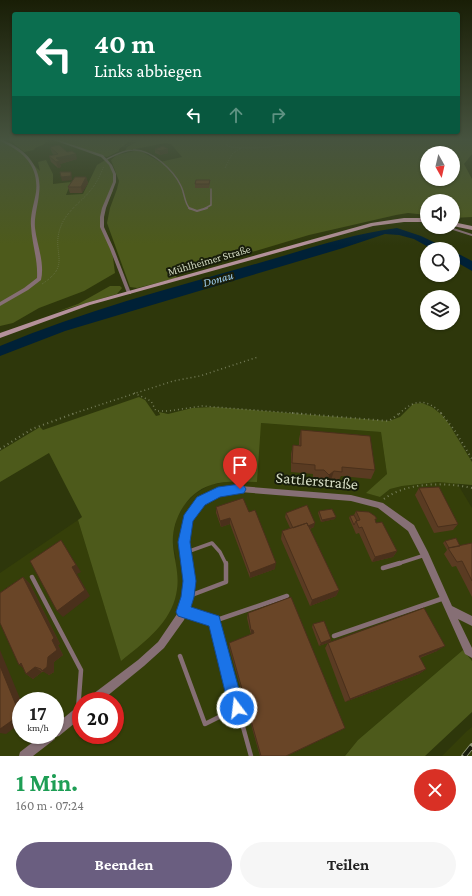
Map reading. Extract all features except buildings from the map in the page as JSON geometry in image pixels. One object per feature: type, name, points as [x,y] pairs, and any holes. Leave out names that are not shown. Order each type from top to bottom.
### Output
[{"type":"main road","name":"Mühlheimer Straße","points":[[0,336],[60,314],[129,293],[373,224],[404,220],[420,220]]},
{"type":"main road","points":[[460,225],[472,228]]},
{"type":"street","points":[[0,304],[26,289],[39,279],[41,266],[33,226],[38,181],[36,174]]},
{"type":"street","points":[[115,174],[113,191],[105,206],[102,226],[129,293]]},
{"type":"street","name":"Sattlerstraße","points":[[105,692],[141,663],[160,645],[181,618],[188,597],[190,581],[184,542],[188,519],[201,501],[218,492],[240,489],[351,498],[380,505],[411,528],[425,555],[468,651],[472,653]]},
{"type":"street","points":[[449,609],[472,621]]},
{"type":"street","points":[[64,724],[72,718]]},
{"type":"street","points":[[24,756],[39,744]]},
{"type":"lane","points":[[174,174],[182,188],[184,200],[188,207],[194,210],[204,209],[211,205],[211,189]]},
{"type":"lane","points":[[460,231],[472,235]]},
{"type":"lane","points":[[185,552],[212,543],[223,553],[228,570],[226,582],[188,597]]},
{"type":"lane","points":[[383,568],[425,555]]},
{"type":"lane","points":[[32,577],[81,670],[80,692]]},
{"type":"lane","points":[[182,612],[214,621],[287,596]]},
{"type":"lane","points":[[334,636],[444,598]]},
{"type":"lane","points":[[214,621],[251,756]]},
{"type":"lane","points":[[180,656],[205,724],[237,708]]},
{"type":"path","points":[[42,285],[49,281],[60,268],[57,243],[59,229],[64,218],[91,190],[101,174]]},
{"type":"path","points":[[0,449],[32,429],[46,423],[134,392],[173,381],[200,376],[258,357]]},
{"type":"path","points":[[134,392],[150,401],[156,411],[168,413],[192,407],[209,406],[389,421],[398,417],[410,404],[415,402],[426,403],[442,413],[472,459]]},
{"type":"path","points":[[380,505],[390,493],[406,488],[448,485],[471,487]]},
{"type":"shaded area","points":[[0,174],[53,174],[53,184],[71,182],[66,195],[83,194],[93,174],[115,174],[113,191],[105,207],[102,226],[112,250],[115,273],[84,291],[39,308],[13,323],[0,326]]},
{"type":"shaded area","points":[[116,174],[420,174],[420,186],[460,186],[460,174],[469,174],[472,179],[472,217],[460,218],[460,194],[420,194],[420,214],[408,213],[396,215],[309,235],[205,266],[192,265],[180,267],[174,272],[177,278],[137,288],[130,287],[107,223],[110,208],[119,181]]},
{"type":"shaded area","points":[[110,286],[120,286],[122,288],[117,294],[56,312],[78,304]]},
{"type":"shaded area","points":[[139,397],[145,400],[156,416],[160,415],[159,412],[168,414],[192,408],[214,407],[389,421],[400,417],[413,404],[422,403],[432,407],[442,415],[449,424],[472,462],[472,485],[438,482],[402,486],[390,489],[380,497],[366,493],[387,474],[381,432],[261,423],[257,482],[217,483],[202,489],[188,500],[178,517],[173,536],[178,584],[171,609],[166,618],[153,634],[121,661],[78,520],[82,517],[49,453],[0,482],[0,451],[40,427],[43,430]]},
{"type":"shaded area","points":[[260,423],[381,432],[387,474],[367,493],[380,497],[390,489],[402,486],[438,482],[457,483],[472,508],[472,661],[463,650],[358,740],[345,756],[0,756],[0,573],[78,520],[121,660],[176,558],[173,545],[173,533],[177,518],[184,505],[195,494],[210,485],[231,481],[257,482]]},
{"type":"shaded area","points":[[463,650],[472,661],[472,712],[425,756],[345,756],[358,740]]},
{"type":"shaded area","points":[[472,727],[472,756],[442,756],[467,731]]},
{"type":"water","name":"Donau","points":[[397,228],[433,242],[420,242],[399,235],[385,234],[343,248],[65,331],[0,356],[0,346],[32,333],[96,311],[328,243]]},
{"type":"water","points":[[460,255],[472,261],[472,271],[460,264]]},
{"type":"railway","points":[[464,756],[472,746]]},
{"type":"route","points":[[237,708],[214,621],[182,612],[188,597],[190,581],[184,542],[188,519],[201,501],[218,492],[240,489]]}]
